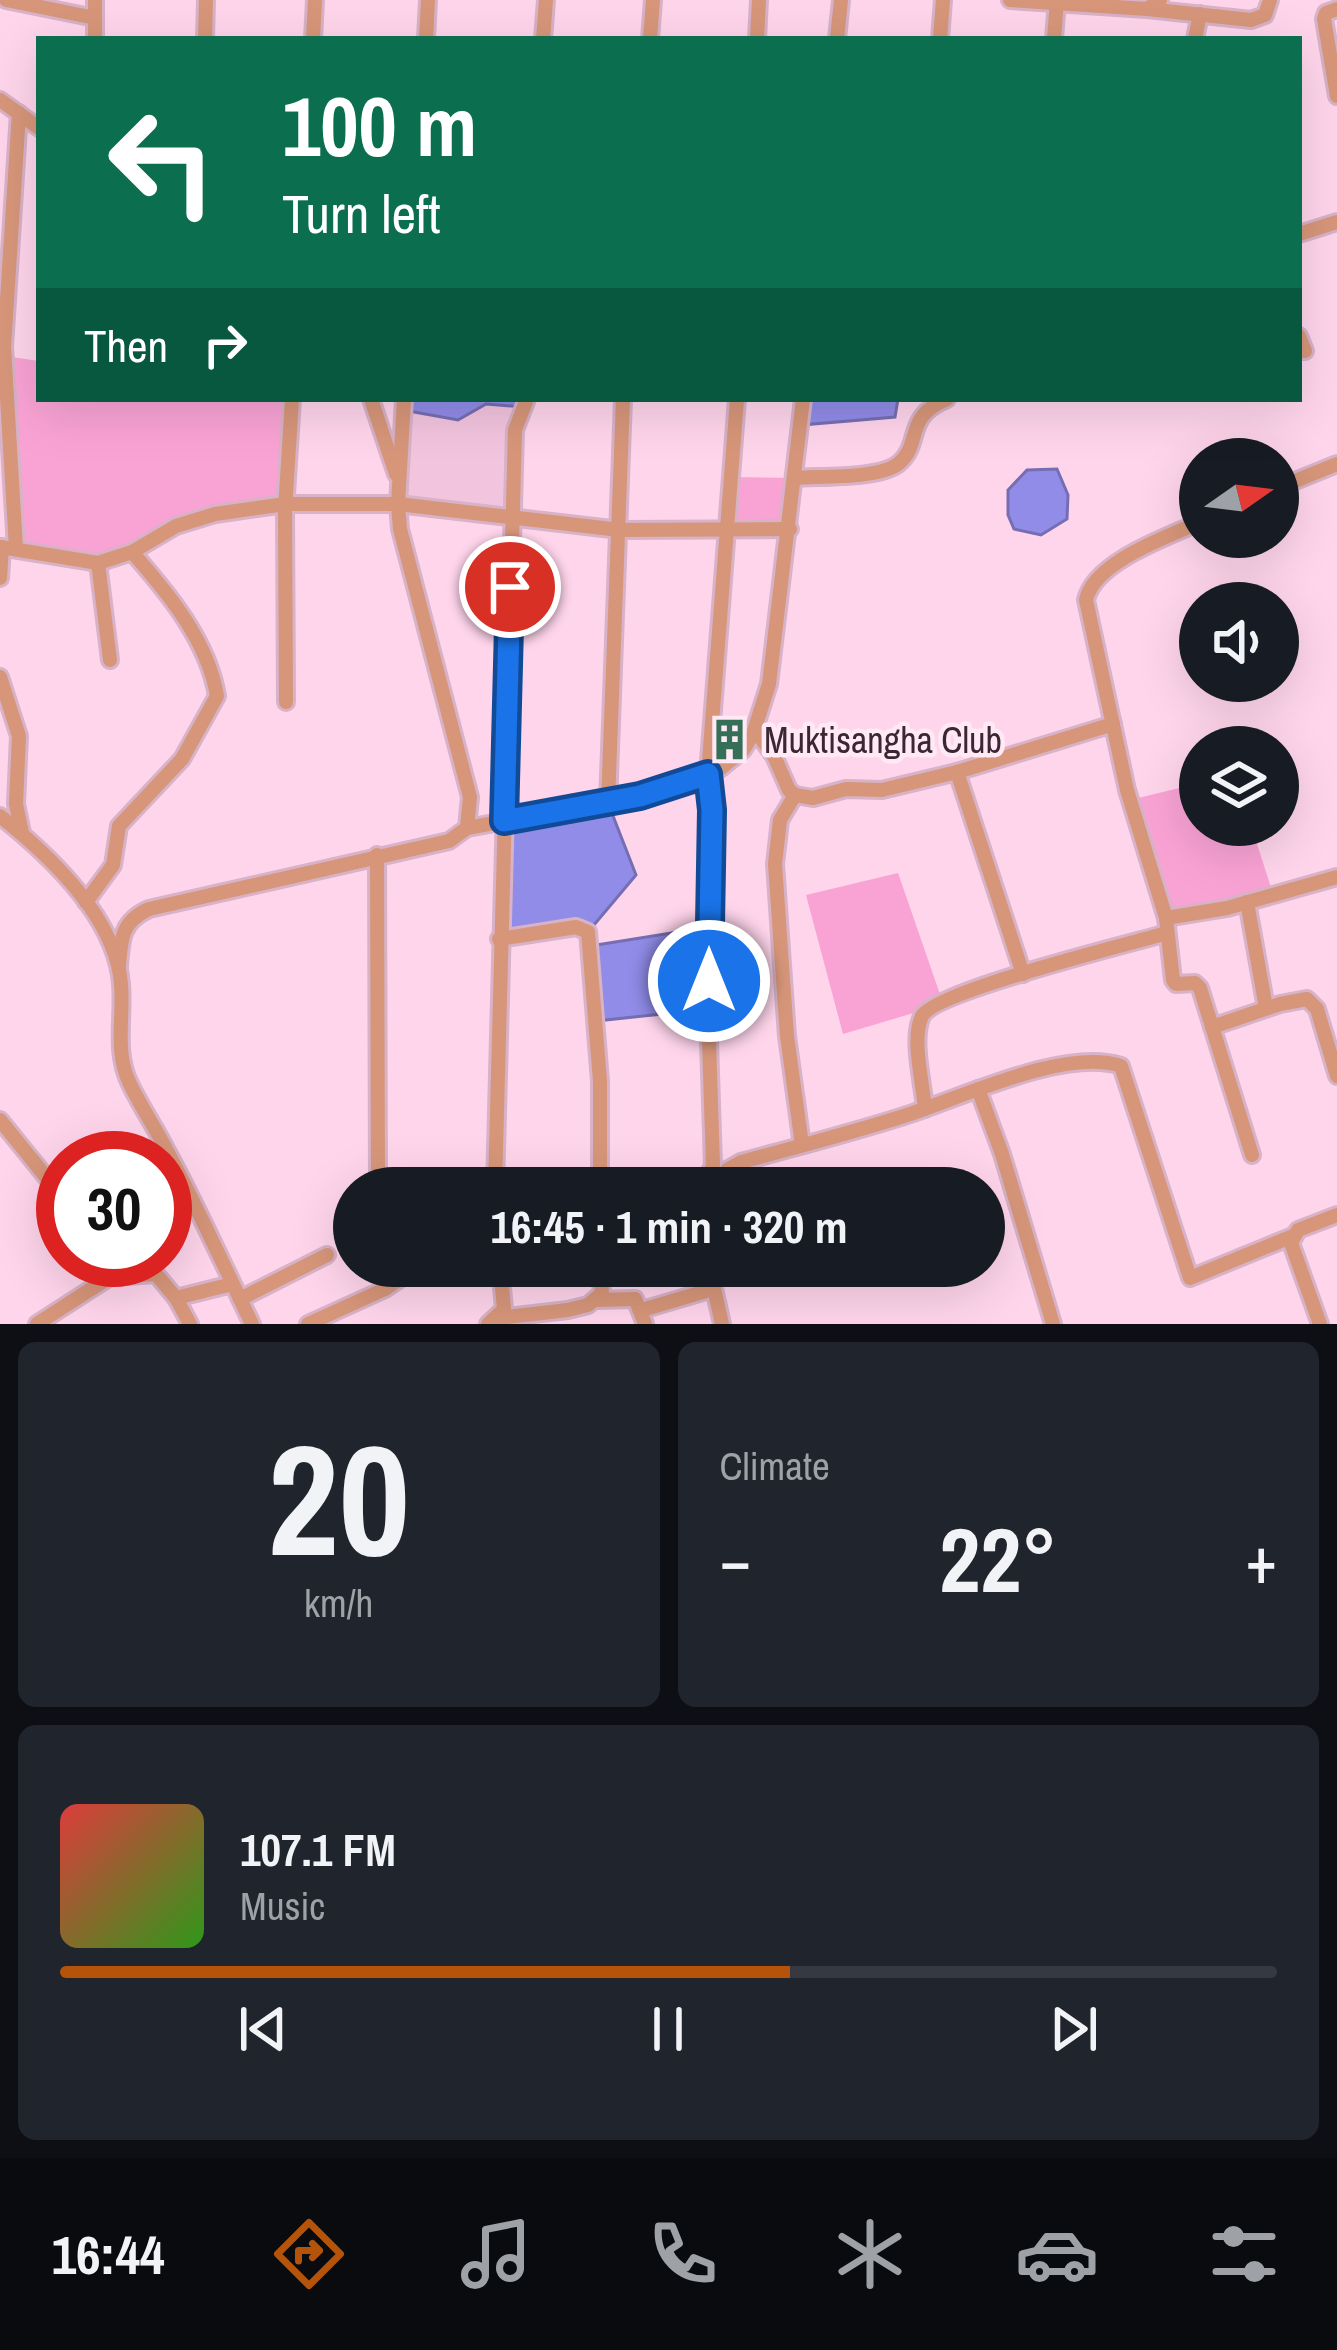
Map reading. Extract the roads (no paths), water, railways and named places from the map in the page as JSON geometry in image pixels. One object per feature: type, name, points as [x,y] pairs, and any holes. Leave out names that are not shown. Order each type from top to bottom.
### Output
[{"type":"street","points":[[6,0],[95,18]]},
{"type":"street","points":[[95,0],[95,36]]},
{"type":"street","points":[[205,36],[206,0]]},
{"type":"street","points":[[313,36],[315,0]]},
{"type":"street","points":[[426,36],[428,0]]},
{"type":"street","points":[[543,36],[546,0]]},
{"type":"street","points":[[650,36],[653,0]]},
{"type":"street","points":[[757,36],[759,0]]},
{"type":"street","points":[[837,36],[841,0]]},
{"type":"street","points":[[940,36],[943,0]]},
{"type":"street","points":[[1010,0],[1154,4],[1251,20],[1265,14],[1270,0]]},
{"type":"street","points":[[1054,36],[1057,2]]},
{"type":"street","points":[[1337,9],[1324,19],[1337,96]]},
{"type":"street","points":[[1196,36],[1200,14]]},
{"type":"street","points":[[0,100],[36,126]]},
{"type":"street","points":[[0,578],[6,547],[2,356],[19,113]]},
{"type":"street","points":[[1302,233],[1337,222]]},
{"type":"street","points":[[286,702],[285,504],[292,402]]},
{"type":"street","points":[[372,402],[399,483]]},
{"type":"street","points":[[404,402],[398,504],[470,797],[466,827]]},
{"type":"street","points":[[495,1167],[515,430],[526,402]]},
{"type":"street","points":[[608,802],[623,402]]},
{"type":"street","points":[[713,1167],[708,774],[737,402]]},
{"type":"street","points":[[252,1324],[167,1150],[128,1082],[120,1040],[119,966],[125,926],[149,909],[449,841],[466,827],[608,802],[722,768],[755,730],[769,684],[803,402]]},
{"type":"street","points":[[795,478],[896,465],[919,419],[939,402]]},
{"type":"street","points":[[1299,479],[1337,464]]},
{"type":"street","points":[[6,547],[98,563],[132,552],[176,526],[214,514],[285,504],[398,504],[620,530],[790,529]]},
{"type":"street","points":[[1179,532],[1124,559],[1088,590],[1090,623],[1127,790],[1166,925],[1173,980],[1195,983],[1199,988],[1252,1155]]},
{"type":"street","points":[[86,902],[112,865],[119,826],[182,759],[217,696],[210,668],[188,625],[132,552]]},
{"type":"street","points":[[98,563],[110,660]]},
{"type":"street","points":[[0,677],[19,736],[16,804],[22,833]]},
{"type":"street","points":[[795,796],[882,790],[1113,724]]},
{"type":"street","points":[[755,730],[795,796]]},
{"type":"street","points":[[957,772],[1023,974]]},
{"type":"street","points":[[795,796],[780,820],[775,864],[802,1145]]},
{"type":"street","points":[[0,815],[86,902],[112,942],[119,966]]},
{"type":"street","points":[[377,855],[378,1167]]},
{"type":"street","points":[[925,1109],[918,1030],[927,1009],[942,1000],[1166,925],[1337,877]]},
{"type":"street","points":[[1247,902],[1266,1008]]},
{"type":"street","points":[[499,939],[577,927],[588,932],[600,1167]]},
{"type":"street","points":[[1212,1027],[1300,999],[1312,1002],[1337,1076]]},
{"type":"street","points":[[733,1167],[978,1089],[1101,1059],[1121,1066],[1190,1278],[1337,1215]]},
{"type":"street","points":[[978,1089],[1053,1324]]},
{"type":"street","points":[[0,1120],[36,1165]]},
{"type":"street","points":[[1293,1235],[1293,1252],[1320,1324]]},
{"type":"street","points":[[240,1299],[327,1255]]},
{"type":"street","points":[[176,1298],[232,1284]]},
{"type":"street","points":[[38,1324],[87,1287]]},
{"type":"street","points":[[167,1287],[190,1324]]},
{"type":"street","points":[[308,1324],[389,1287]]},
{"type":"street","points":[[503,1287],[494,1321],[557,1318],[597,1300],[635,1299],[643,1317],[713,1289],[722,1324]]},
{"type":"street","points":[[597,1300],[603,1287]]},
{"type":"place","name":"Muktisangha Club","points":[[730,740]]}]
